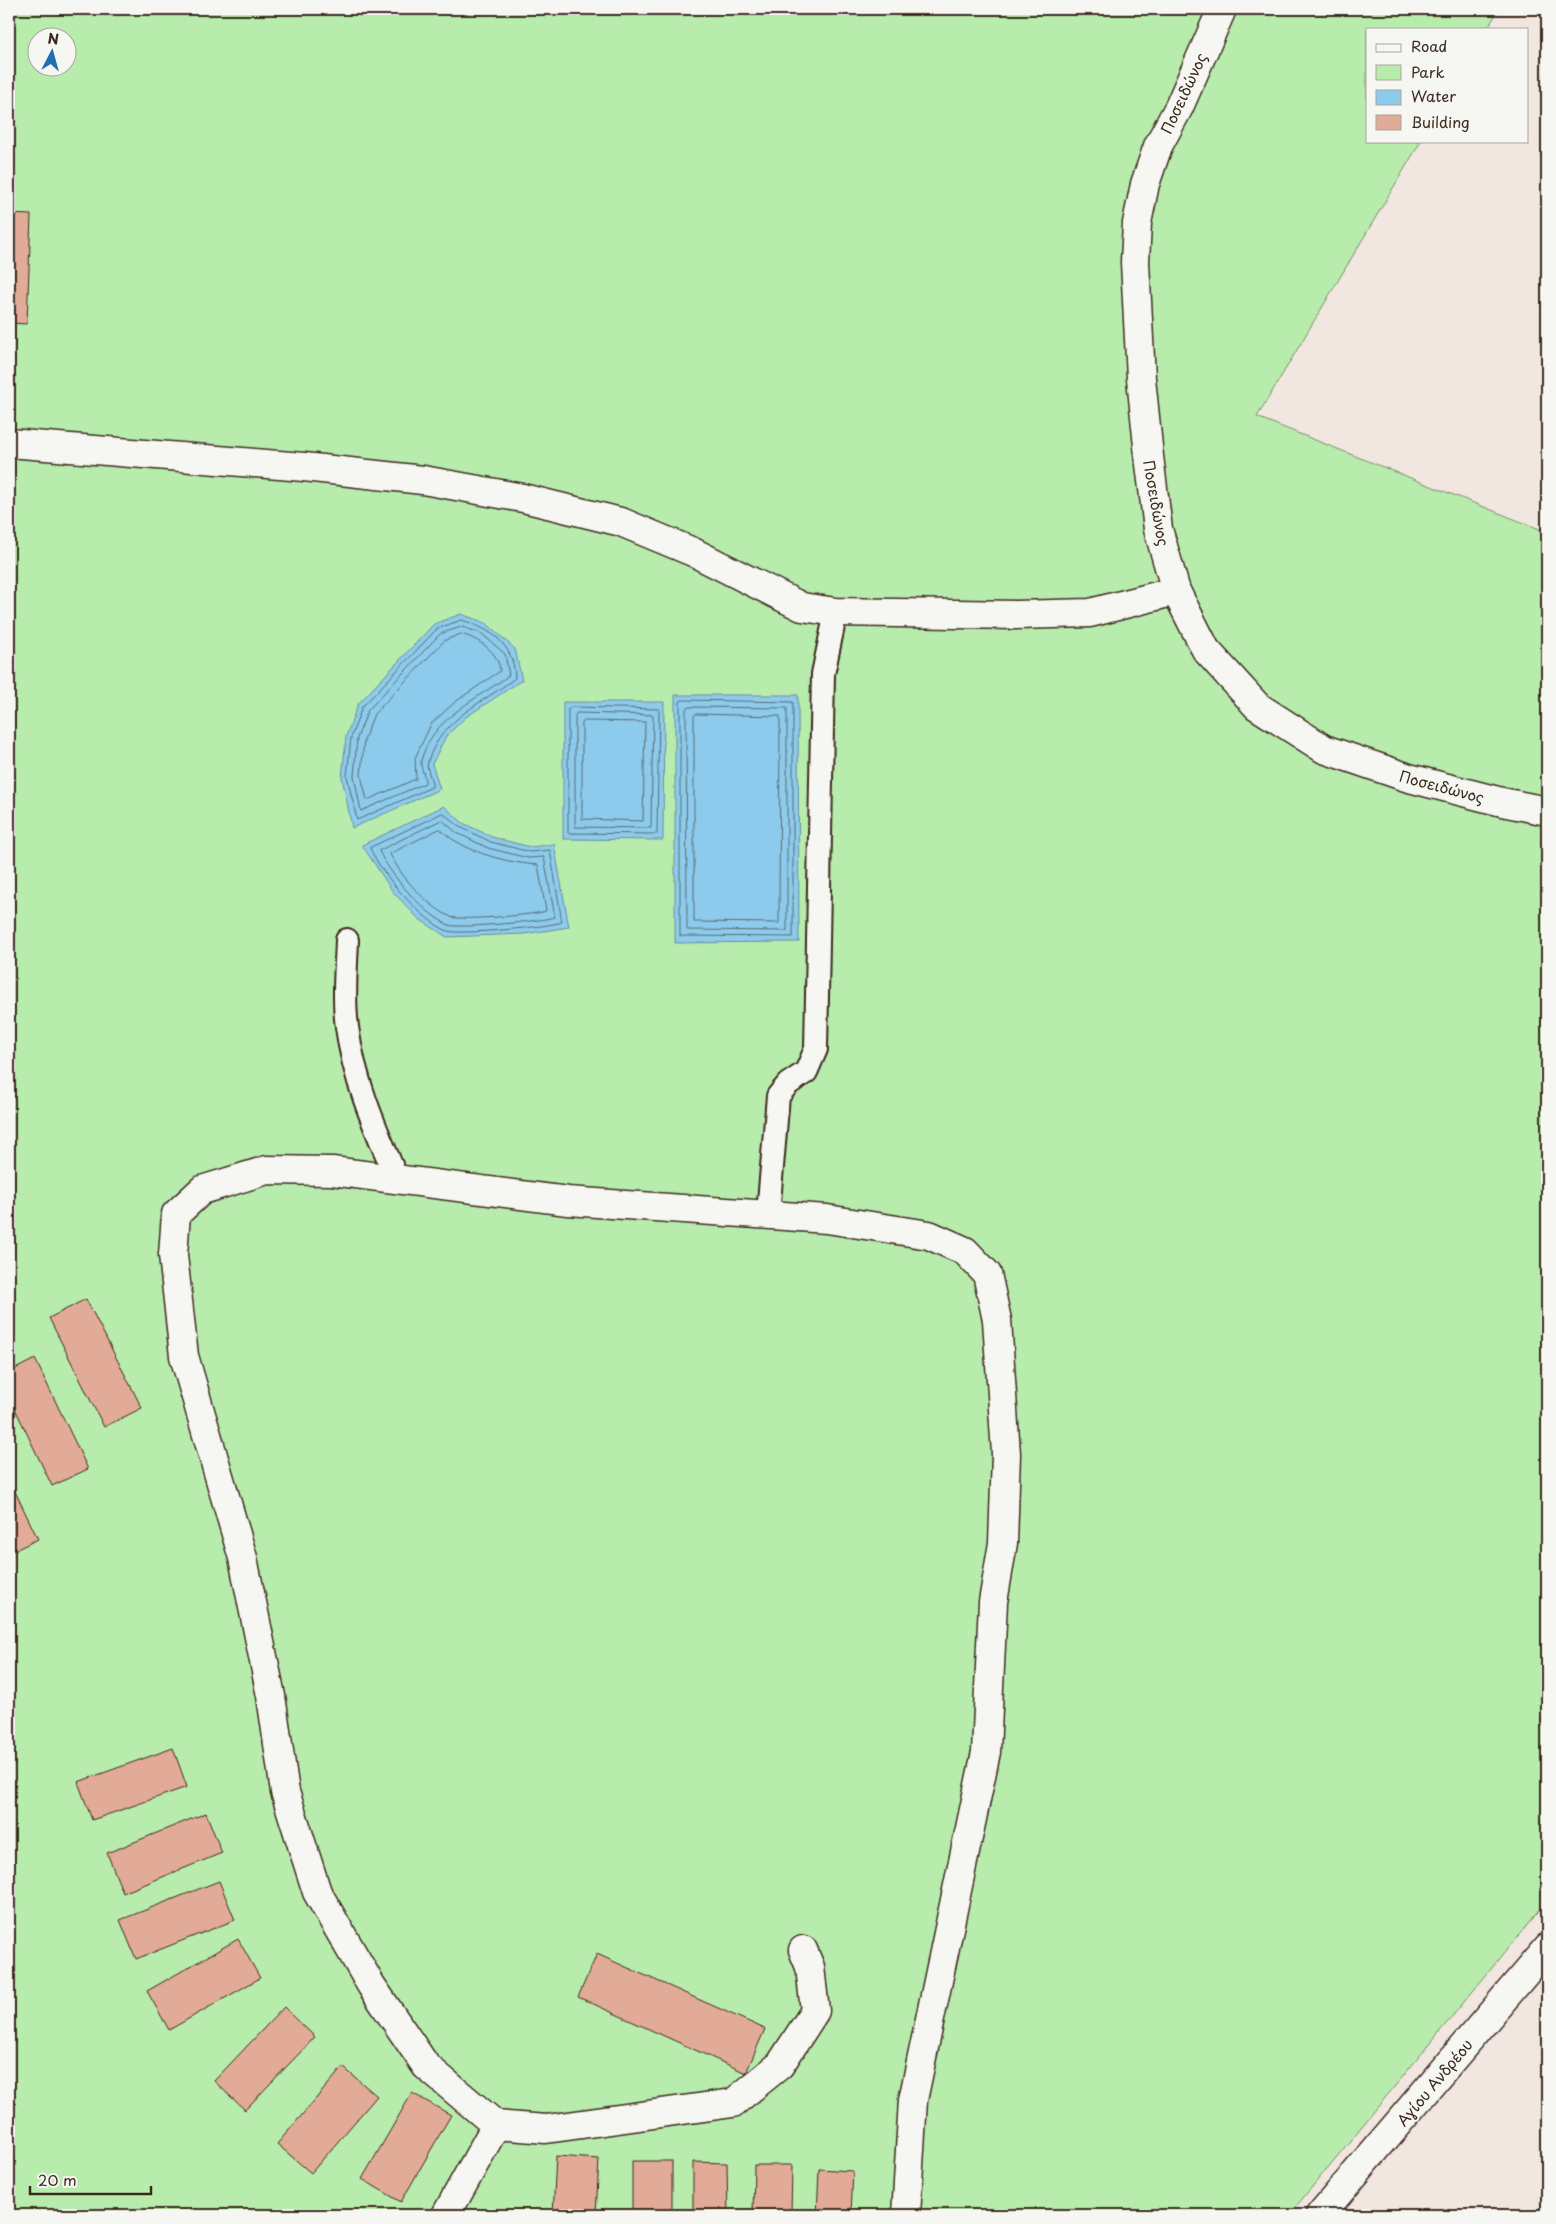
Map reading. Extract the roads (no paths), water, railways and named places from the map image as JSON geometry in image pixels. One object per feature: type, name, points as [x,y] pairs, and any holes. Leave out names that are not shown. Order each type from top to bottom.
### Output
[{"type":"street","name":"Ποσειδώνος","points":[[1222,9],[1179,107],[1158,146],[1145,184],[1137,223],[1135,262],[1141,378],[1149,456],[1158,529],[1176,591],[1206,650],[1257,706],[1324,749],[1409,778],[1502,802],[1547,811]]},
{"type":"street","points":[[9,443],[304,467],[423,480],[523,498],[621,522],[693,552],[802,607],[836,612],[1016,615],[1090,613],[1176,591]]},
{"type":"street","points":[[803,1950],[810,1967],[815,2011],[780,2065],[733,2103],[546,2129],[496,2125],[426,2066],[370,1985],[317,1892],[285,1792],[271,1696],[243,1558],[184,1356],[173,1255],[176,1214],[202,1190],[267,1170],[332,1171],[568,1202],[827,1218],[929,1235],[965,1251],[987,1274],[997,1320],[1006,1454],[1003,1543],[993,1602],[986,1752],[913,2100],[906,2215]]},
{"type":"street","name":"Αγίου Ανδρέου","points":[[1320,2215],[1547,1948]]},
{"type":"street","points":[[446,2215],[496,2125]]},
{"type":"lane","points":[[768,1214],[778,1096],[788,1084],[806,1072],[816,1050],[823,674],[836,612]]},
{"type":"lane","points":[[347,940],[345,980],[347,1027],[364,1100],[397,1180]]},
{"type":"water","points":[[461,614],[486,623],[515,649],[522,680],[466,717],[446,736],[432,764],[440,789],[352,828],[342,777],[346,736],[358,704],[434,624]]},
{"type":"water","points":[[675,695],[798,695],[799,942],[675,943]]},
{"type":"water","points":[[563,702],[664,702],[663,840],[563,839]]},
{"type":"water","points":[[444,806],[463,823],[492,837],[530,847],[554,844],[569,927],[524,934],[447,937],[419,919],[393,892],[362,845]]}]
